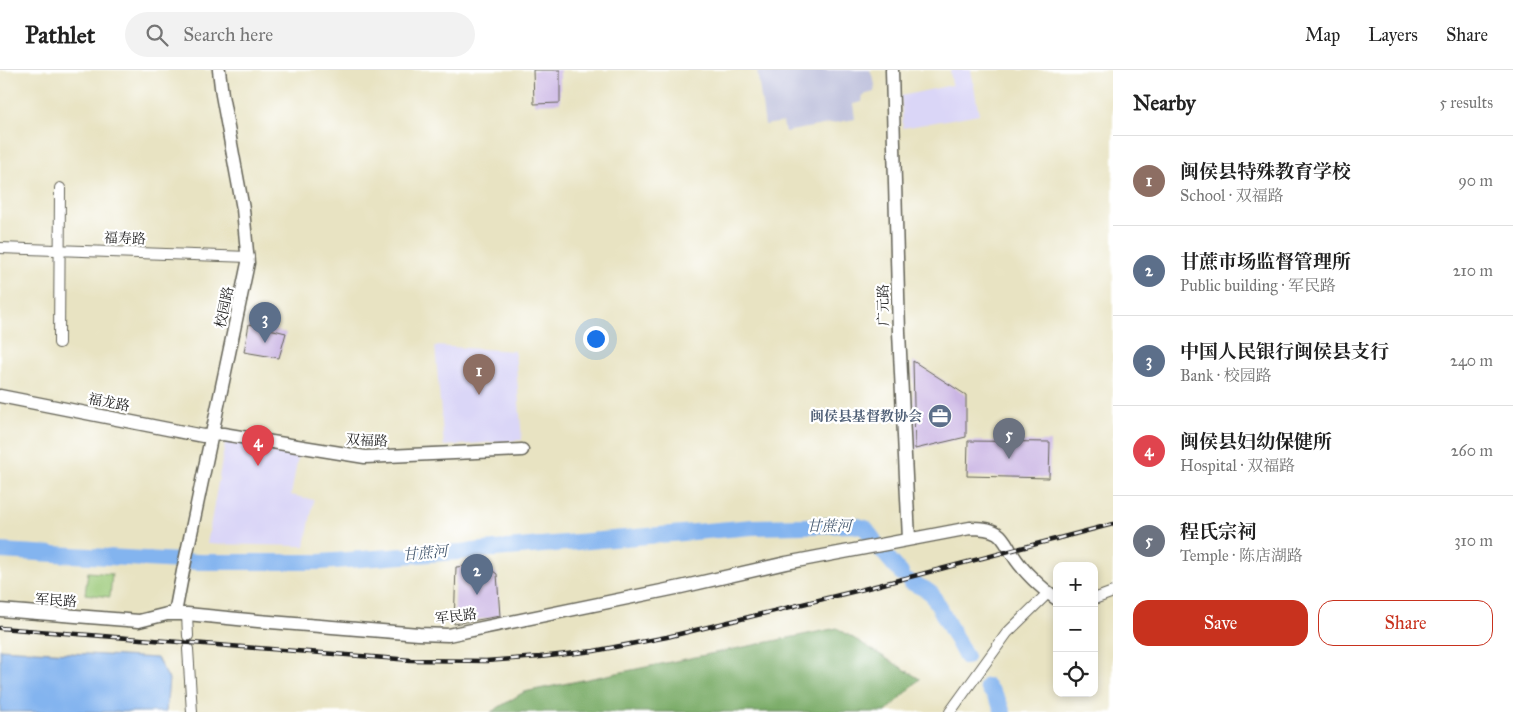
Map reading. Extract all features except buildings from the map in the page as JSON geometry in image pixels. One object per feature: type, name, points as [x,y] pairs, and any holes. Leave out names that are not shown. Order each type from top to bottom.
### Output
[{"type":"street","name":"校园路","points":[[181,614],[183,571],[248,269],[240,191],[219,70]]},
{"type":"street","name":"广元路","points":[[892,70],[899,332],[909,538]]},
{"type":"street","points":[[59,343],[60,188]]},
{"type":"street","name":"福寿路","points":[[0,248],[248,257]]},
{"type":"street","name":"福龙路","points":[[0,396],[204,436],[213,435]]},
{"type":"street","name":"双福路","points":[[213,435],[223,434],[366,457],[522,450]]},
{"type":"street","name":"军民路","points":[[0,610],[139,621],[181,614],[448,635],[909,538],[965,528],[981,528],[993,531],[1000,536],[1016,559],[1052,596]]},
{"type":"street","points":[[1098,598],[1113,592]]},
{"type":"street","points":[[950,712],[1007,632],[1052,596]]},
{"type":"street","points":[[181,614],[188,636]]},
{"type":"street","points":[[188,649],[192,712]]},
{"type":"shaded area","points":[[757,70],[870,70],[875,84],[874,92],[863,95],[862,102],[853,104],[855,119],[785,132],[783,122],[765,125]]},
{"type":"shaded area","points":[[950,70],[971,70],[979,114],[903,128],[901,96],[952,85]]},
{"type":"shaded area","points":[[435,346],[515,351],[522,440],[444,446]]},
{"type":"shaded area","points":[[226,438],[299,451],[291,495],[314,500],[305,546],[207,544]]},
{"type":"green space","points":[[88,572],[112,574],[110,597],[85,594]]},
{"type":"green space","points":[[837,628],[920,679],[886,712],[491,712],[524,692]]},
{"type":"water","points":[[0,649],[157,658],[169,679],[166,712],[0,712]]},
{"type":"waterway","name":"甘蔗河","points":[[0,551],[199,562],[320,562],[753,527],[854,525],[865,528],[874,540]]},
{"type":"waterway","name":"甘蔗河","points":[[882,551],[901,573]]},
{"type":"waterway","name":"甘蔗河","points":[[910,582],[932,594],[966,657]]},
{"type":"waterway","name":"甘蔗河","points":[[987,686],[998,700],[1003,712]]},
{"type":"railway","points":[[0,628],[411,660],[486,661],[540,657],[594,651],[667,637],[860,590],[1113,524]]},
{"type":"place","name":"中国人民银行闽侯县支行","points":[[265,343]]},
{"type":"place","name":"闽侯县特殊教育学校","points":[[479,395]]},
{"type":"place","name":"闽侯县基督教协会","points":[[940,416]]},
{"type":"place","name":"程氏宗祠","points":[[1009,459]]},
{"type":"place","name":"闽侯县妇幼保健所","points":[[258,466]]},
{"type":"place","name":"甘蔗市场监督管理所","points":[[477,595]]}]
